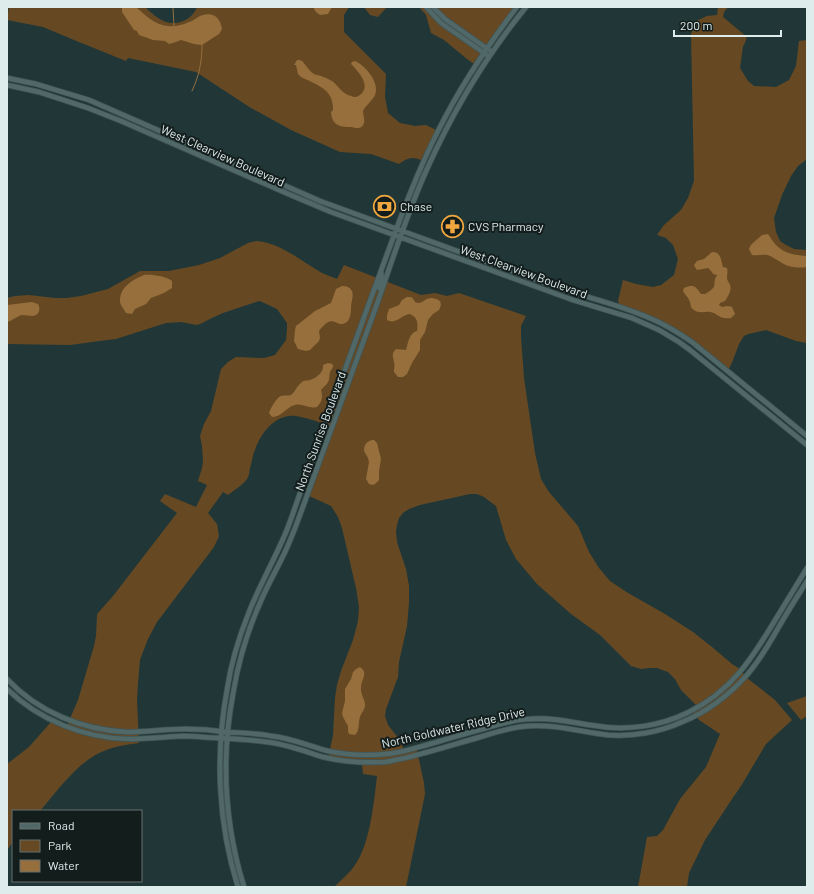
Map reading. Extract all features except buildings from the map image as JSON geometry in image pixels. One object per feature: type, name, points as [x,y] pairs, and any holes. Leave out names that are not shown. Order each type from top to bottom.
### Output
[{"type":"street","points":[[426,7],[441,23],[487,52]]},
{"type":"street","points":[[433,7],[445,19],[487,52]]},
{"type":"street","name":"North Sunrise Boulevard","points":[[382,280],[381,272],[394,235],[421,167],[437,132],[474,68],[487,52],[517,7]]},
{"type":"street","name":"North Sunrise Boulevard","points":[[244,887],[231,831],[224,738],[225,700],[229,676],[243,627],[284,537],[382,280],[401,238],[427,170],[475,79],[526,7]]},
{"type":"street","name":"West Clearview Boulevard","points":[[7,78],[46,87],[89,100],[320,200],[567,291],[626,309],[658,322],[692,342],[807,436]]},
{"type":"street","name":"West Clearview Boulevard","points":[[7,85],[39,92],[96,110],[293,196],[401,238],[650,326],[679,342],[807,445]]},
{"type":"street","points":[[421,167],[427,170]]},
{"type":"street","name":"North Sunrise Boulevard","points":[[224,731],[248,636],[260,602],[290,540],[378,299],[377,293]]},
{"type":"street","name":"North Goldwater Ridge Drive","points":[[7,679],[34,703],[61,717],[87,726],[112,731],[130,732],[184,729],[274,736],[335,752],[355,755],[394,753],[501,724],[529,719],[551,719],[617,728],[641,726],[666,721],[690,712],[726,687],[740,673],[755,652],[807,568]]},
{"type":"street","name":"North Goldwater Ridge Drive","points":[[7,689],[22,703],[54,722],[99,736],[130,739],[182,736],[273,742],[324,757],[348,762],[386,762],[411,757],[506,729],[529,726],[559,727],[611,735],[627,735],[664,729],[683,722],[702,712],[727,695],[748,674],[758,660],[807,581]]},
{"type":"street","name":"North Sunrise Boulevard","points":[[224,738],[220,764],[220,794],[225,833],[238,887]]},
{"type":"green space","points":[[9,7],[145,7],[160,19],[166,22],[175,23],[189,18],[197,7],[349,7],[344,15],[344,32],[386,74],[385,97],[388,113],[400,123],[415,126],[426,125],[436,130],[421,160],[410,158],[399,164],[371,154],[340,152],[291,130],[251,108],[196,72],[128,58],[126,61],[43,27],[7,20]]},
{"type":"green space","points":[[364,7],[387,7],[378,17],[370,15]]},
{"type":"green space","points":[[419,7],[515,7],[474,64],[444,40],[431,33],[426,15]]},
{"type":"green space","points":[[718,7],[728,7],[724,12],[723,17],[747,37],[743,46],[740,68],[748,81],[754,86],[776,87],[789,80],[796,66],[799,41],[807,40],[807,159],[798,166],[791,176],[782,195],[774,218],[776,232],[780,241],[794,249],[807,250],[807,343],[796,341],[766,330],[748,334],[744,336],[739,344],[729,369],[679,331],[651,316],[621,305],[618,301],[623,280],[653,287],[661,285],[674,275],[678,259],[673,245],[666,238],[657,235],[664,225],[681,210],[688,198],[694,181],[691,34],[696,21],[707,16],[717,15]]},
{"type":"green space","points":[[256,241],[273,245],[299,258],[322,273],[337,279],[344,265],[421,295],[435,293],[447,296],[459,293],[526,316],[521,326],[524,378],[535,453],[541,479],[549,492],[578,526],[589,552],[599,568],[610,581],[693,632],[740,669],[747,678],[775,700],[792,720],[766,744],[741,786],[705,840],[689,873],[687,887],[638,887],[647,837],[657,836],[663,830],[680,799],[706,767],[720,734],[699,720],[690,709],[696,705],[681,690],[675,679],[668,672],[657,668],[641,669],[631,666],[600,635],[571,614],[537,584],[516,559],[506,540],[496,506],[484,497],[477,494],[470,494],[420,505],[409,509],[399,518],[397,525],[397,542],[406,569],[409,586],[409,603],[407,626],[399,662],[398,677],[386,709],[385,716],[388,725],[399,739],[404,750],[416,746],[425,794],[406,887],[334,887],[353,868],[364,846],[368,834],[377,776],[363,774],[362,764],[328,759],[333,735],[337,685],[353,640],[358,621],[359,607],[342,528],[338,517],[331,506],[309,496],[334,427],[293,416],[283,417],[277,420],[263,433],[253,455],[247,479],[228,495],[223,492],[208,513],[217,524],[219,536],[214,547],[157,622],[148,639],[140,660],[138,683],[137,700],[139,743],[112,748],[98,753],[89,759],[71,775],[41,810],[12,810],[12,843],[7,850],[7,764],[29,747],[51,722],[66,728],[78,700],[94,646],[98,613],[113,596],[177,513],[160,501],[165,494],[196,507],[207,485],[198,481],[203,461],[200,436],[211,411],[221,369],[236,357],[264,358],[275,355],[286,340],[287,323],[277,309],[259,301],[223,313],[197,325],[181,322],[166,323],[116,339],[70,345],[7,344],[7,298],[29,295],[55,298],[81,296],[108,289],[140,271],[169,271],[199,265],[220,258],[248,243]]},
{"type":"green space","points":[[807,696],[807,716],[801,720],[787,703]]},
{"type":"water","points":[[122,7],[136,7],[155,22],[170,26],[184,24],[200,16],[209,14],[218,18],[222,29],[219,34],[202,45],[181,40],[169,44],[165,41],[153,40],[139,35],[122,12]]},
{"type":"water","points":[[313,7],[332,7],[328,14],[320,15]]},
{"type":"water","points":[[297,60],[302,61],[314,74],[332,81],[345,94],[353,97],[360,95],[365,87],[363,79],[351,64],[352,62],[355,61],[359,63],[371,75],[376,85],[376,90],[374,97],[363,111],[364,122],[362,127],[357,128],[340,126],[333,120],[331,112],[333,110],[333,103],[328,92],[298,74],[296,65],[294,65]]},
{"type":"water","points":[[768,234],[779,248],[794,254],[807,256],[807,267],[791,267],[768,255],[752,255],[749,249],[751,245],[762,235]]},
{"type":"water","points":[[712,252],[719,255],[723,267],[727,268],[727,279],[730,291],[725,301],[719,305],[722,307],[732,307],[735,314],[731,318],[724,318],[710,312],[696,311],[692,308],[683,291],[684,288],[692,286],[701,294],[705,294],[714,287],[717,275],[713,274],[708,268],[697,270],[694,265],[697,261],[704,259]]},
{"type":"water","points":[[144,275],[158,276],[169,279],[172,281],[172,288],[151,298],[146,304],[135,309],[132,314],[126,313],[120,302],[122,292],[131,282]]},
{"type":"water","points":[[342,286],[349,288],[353,293],[351,313],[348,321],[343,324],[333,321],[328,322],[319,331],[319,341],[310,350],[306,351],[298,349],[294,341],[296,326],[315,311],[331,303],[336,289]]},
{"type":"water","points":[[407,297],[413,298],[415,302],[418,303],[431,298],[440,301],[441,305],[439,310],[428,320],[425,332],[420,340],[420,350],[407,374],[403,377],[398,377],[394,372],[394,351],[396,349],[406,350],[408,341],[412,334],[417,331],[417,323],[415,317],[410,314],[396,321],[387,320],[387,315],[389,309],[399,305],[402,300]]},
{"type":"water","points":[[32,302],[38,304],[39,306],[39,312],[36,315],[22,315],[7,322],[7,305]]},
{"type":"water","points":[[328,363],[332,364],[333,366],[330,372],[329,380],[321,390],[322,399],[317,407],[295,405],[279,415],[272,417],[269,413],[272,406],[281,396],[291,395],[303,381],[315,378],[321,372],[323,365]]},
{"type":"water","points":[[372,440],[377,443],[381,459],[379,480],[373,485],[369,484],[366,479],[369,462],[364,451],[366,444]]},
{"type":"water","points":[[360,667],[364,672],[361,690],[365,705],[360,717],[358,731],[355,735],[349,734],[348,726],[342,713],[345,701],[345,689],[353,672]]},
{"type":"waterway","points":[[173,7],[174,26]]},
{"type":"waterway","points":[[192,91],[200,69],[202,45]]},
{"type":"place","name":"Chase","points":[[384,206]]},
{"type":"place","name":"CVS Pharmacy","points":[[452,226]]}]
